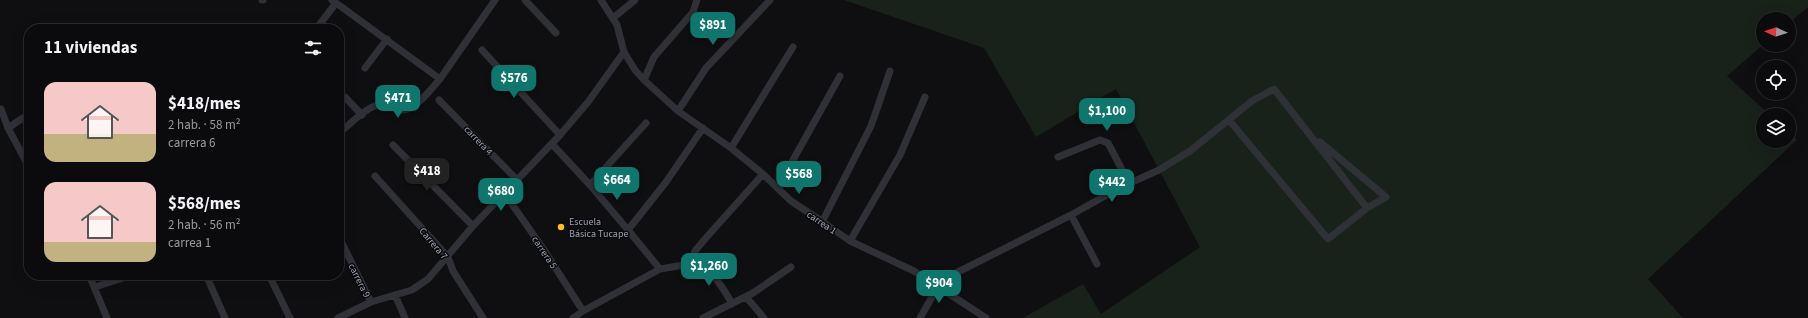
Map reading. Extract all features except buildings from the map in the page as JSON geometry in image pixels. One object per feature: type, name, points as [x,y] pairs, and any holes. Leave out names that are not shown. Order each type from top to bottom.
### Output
[{"type":"street","points":[[344,129],[362,115],[383,104],[401,110],[408,110],[419,102],[440,79],[495,0]]},
{"type":"street","points":[[525,0],[556,33]]},
{"type":"street","name":"carrea 1","points":[[601,0],[617,25],[624,52],[635,70],[678,111],[731,148],[763,174],[791,201],[850,241],[914,271],[986,318]]},
{"type":"street","points":[[613,18],[635,0]]},
{"type":"street","points":[[644,80],[654,57],[693,12],[697,0]]},
{"type":"street","points":[[678,111],[706,68],[770,0]]},
{"type":"street","points":[[319,24],[334,1],[440,79]]},
{"type":"street","points":[[365,68],[387,39]]},
{"type":"street","points":[[731,148],[793,46]]},
{"type":"street","points":[[482,50],[560,135]]},
{"type":"street","points":[[338,318],[349,315],[371,302],[412,290],[428,280],[474,226],[560,135],[588,102],[624,52]]},
{"type":"street","points":[[822,222],[844,176],[871,126],[890,71]]},
{"type":"street","points":[[778,189],[792,160],[840,76]]},
{"type":"street","points":[[920,318],[932,297],[931,283],[954,274],[1071,215],[1129,183],[1159,170],[1190,150],[1252,102],[1274,89],[1367,208]]},
{"type":"street","points":[[344,97],[362,115]]},
{"type":"street","points":[[850,241],[900,155],[925,97]]},
{"type":"street","name":"carrera 4","points":[[439,100],[518,181]]},
{"type":"street","points":[[1,109],[8,128],[24,158]]},
{"type":"street","points":[[8,128],[24,117]]},
{"type":"street","points":[[1229,120],[1328,239],[1367,208],[1386,197],[1309,133]]},
{"type":"street","points":[[590,185],[646,123]]},
{"type":"street","points":[[628,230],[666,182],[704,128]]},
{"type":"street","points":[[1058,157],[1100,140],[1108,143],[1129,183]]},
{"type":"street","points":[[552,144],[590,185],[660,269]]},
{"type":"street","points":[[393,145],[474,226]]},
{"type":"street","points":[[690,264],[695,251],[763,174]]},
{"type":"street","name":"Carrera 7","points":[[375,176],[448,257],[453,271],[483,318]]},
{"type":"street","name":"carrera 5","points":[[505,194],[544,250],[583,311]]},
{"type":"street","points":[[1071,215],[1097,264]]},
{"type":"street","name":"carrera 9","points":[[344,247],[371,302]]},
{"type":"street","points":[[573,318],[660,269],[690,264],[700,264],[708,270],[726,293],[732,304]]},
{"type":"street","points":[[703,318],[746,297],[791,267]]},
{"type":"street","points":[[91,280],[107,318]]},
{"type":"street","points":[[95,288],[118,280]]},
{"type":"street","points":[[208,280],[225,318]]},
{"type":"street","points":[[271,280],[290,318]]},
{"type":"street","points":[[395,295],[405,318]]},
{"type":"street","points":[[746,297],[764,318]]},
{"type":"shaded area","points":[[844,0],[1808,0],[1808,7],[1796,17],[1796,12],[1756,12],[1756,51],[1727,76],[1762,108],[1756,108],[1756,148],[1788,148],[1648,279],[1683,318],[1023,318],[1083,284],[1101,314],[1200,247],[1116,89],[1036,137],[984,48]]},
{"type":"place","name":"Escuela Básica Tucape","points":[[561,227]]}]
